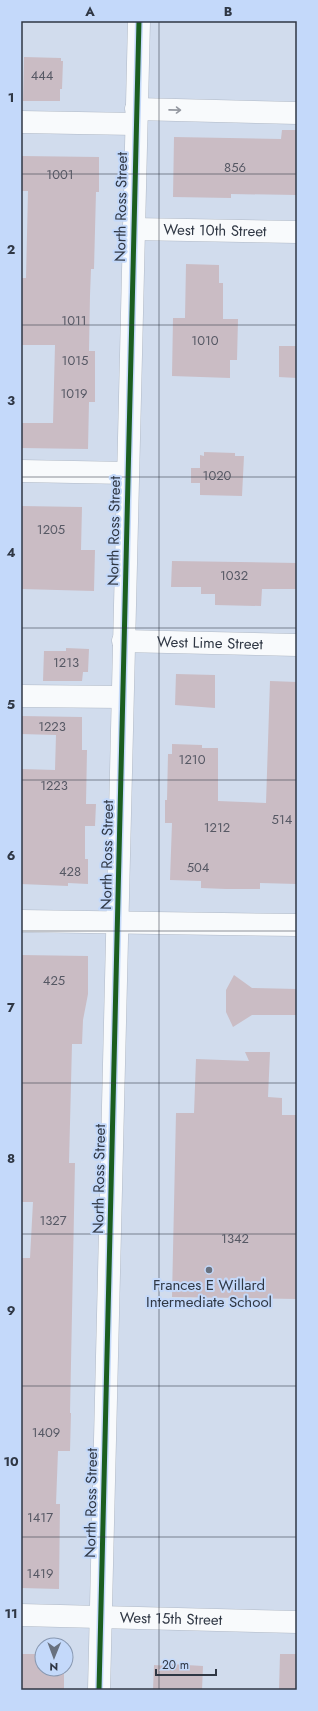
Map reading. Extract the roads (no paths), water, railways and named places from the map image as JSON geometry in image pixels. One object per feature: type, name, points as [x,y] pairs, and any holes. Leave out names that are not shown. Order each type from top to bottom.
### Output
[{"type":"street","name":"North Ross Street","points":[[99,1690],[118,923],[135,116],[139,21]]},
{"type":"street","points":[[21,122],[135,116],[297,113]]},
{"type":"street","name":"West 10th Street","points":[[133,229],[297,232]]},
{"type":"street","points":[[21,471],[127,473]]},
{"type":"street","name":"West Lime Street","points":[[123,641],[297,645]]},
{"type":"street","points":[[21,696],[122,697]]},
{"type":"street","points":[[21,922],[297,925]]},
{"type":"street","name":"West 15th Street","points":[[21,1615],[297,1622]]},
{"type":"place","name":"Frances E Willard Intermediate School","points":[[209,1270]]}]
